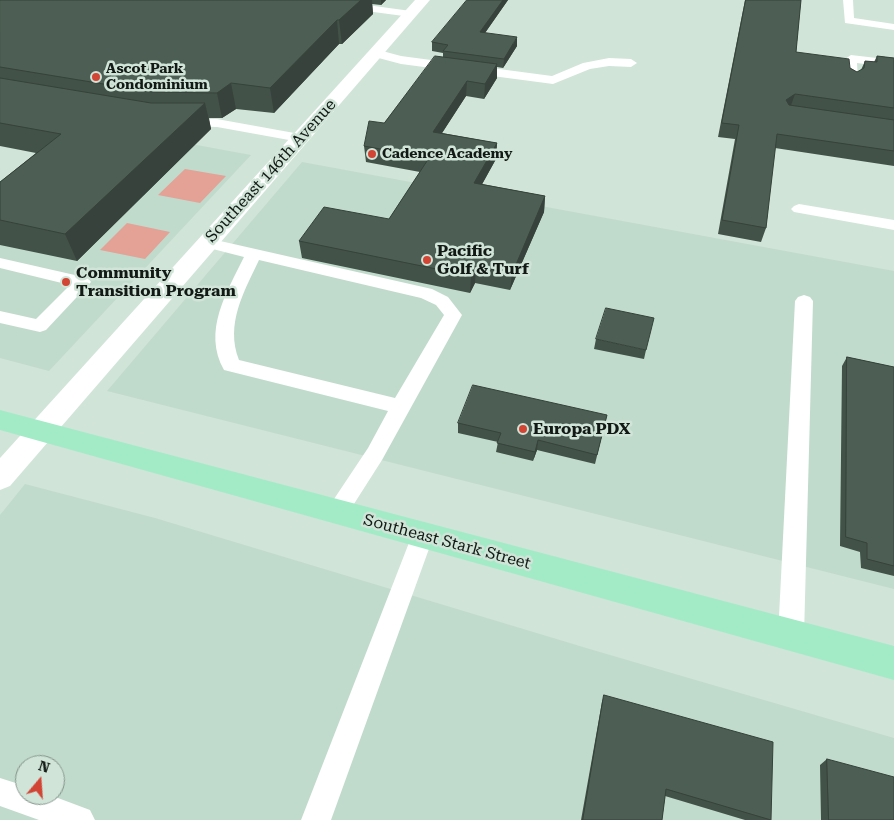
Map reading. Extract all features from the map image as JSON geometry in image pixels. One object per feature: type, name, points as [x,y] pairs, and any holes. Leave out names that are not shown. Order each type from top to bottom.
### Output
[{"type":"main road","name":"Southeast Stark Street","points":[[0,420],[894,663]]},
{"type":"street","name":"Southeast 146th Avenue","points":[[0,478],[423,0]]},
{"type":"lane","points":[[306,0],[411,14]]},
{"type":"lane","points":[[848,0],[849,21],[894,27]]},
{"type":"lane","points":[[375,54],[401,60],[553,80],[587,66],[609,62],[631,63]]},
{"type":"lane","points":[[852,80],[851,59],[894,64]]},
{"type":"lane","points":[[168,123],[217,123],[300,138]]},
{"type":"lane","points":[[798,208],[894,224]]},
{"type":"lane","points":[[207,243],[426,293],[440,298],[447,304],[453,315],[375,454],[337,511]]},
{"type":"lane","points":[[254,254],[228,308],[223,327],[222,341],[231,365],[400,407]]},
{"type":"lane","points":[[0,263],[82,282],[40,326],[0,317]]},
{"type":"lane","points":[[791,636],[804,301]]},
{"type":"lane","points":[[316,820],[423,535]]},
{"type":"lane","points":[[0,792],[80,820]]},
{"type":"shaded area","name":"Community Transition Program","points":[[99,127],[251,155],[49,371],[0,358],[0,207]]},
{"type":"shaded area","points":[[302,162],[894,271],[894,589],[107,391]]},
{"type":"shaded area","points":[[185,169],[226,176],[200,203],[158,195]]},
{"type":"shaded area","points":[[127,223],[170,232],[145,259],[100,250]]},
{"type":"shaded area","points":[[25,484],[155,518],[593,650],[894,738],[894,820],[0,820],[0,515]]},
{"type":"building","points":[[0,0],[361,0],[337,20],[270,88],[231,83],[217,93],[152,92],[0,67]]},
{"type":"building","points":[[467,0],[503,0],[480,32],[517,37],[504,59],[443,51],[448,45],[432,42]]},
{"type":"building","points":[[746,0],[801,0],[796,52],[849,59],[850,68],[857,72],[864,68],[865,61],[877,62],[877,56],[894,58],[894,108],[795,94],[786,100],[789,105],[894,120],[894,151],[777,134],[766,228],[722,220],[739,125],[722,123]]},
{"type":"building","points":[[435,56],[497,64],[485,84],[467,81],[433,132],[497,143],[474,183],[545,196],[512,274],[476,266],[471,276],[299,241],[324,207],[389,219],[429,158],[364,146],[369,121],[384,123]]},
{"type":"building","points":[[0,78],[151,103],[205,103],[65,234],[0,220],[0,182],[61,134],[0,123]]},
{"type":"building","points":[[606,308],[654,318],[646,350],[596,339]]},
{"type":"building","points":[[847,357],[894,367],[894,566],[867,559],[867,543],[846,537]]},
{"type":"building","points":[[473,385],[607,415],[597,455],[538,440],[535,452],[497,443],[501,433],[458,423]]},
{"type":"building","points":[[604,695],[773,742],[771,820],[666,789],[662,820],[583,820]]},
{"type":"building","points":[[827,759],[894,777],[894,820],[829,820]]},
{"type":"place","name":"Ascot Park Condominium","points":[[96,77]]},
{"type":"place","name":"Cadence Academy","points":[[372,154]]},
{"type":"place","name":"Pacific Golf & Turf","points":[[427,260]]},
{"type":"place","name":"Community Transition Program","points":[[66,282]]},
{"type":"place","name":"Europa PDX","points":[[523,429]]}]
